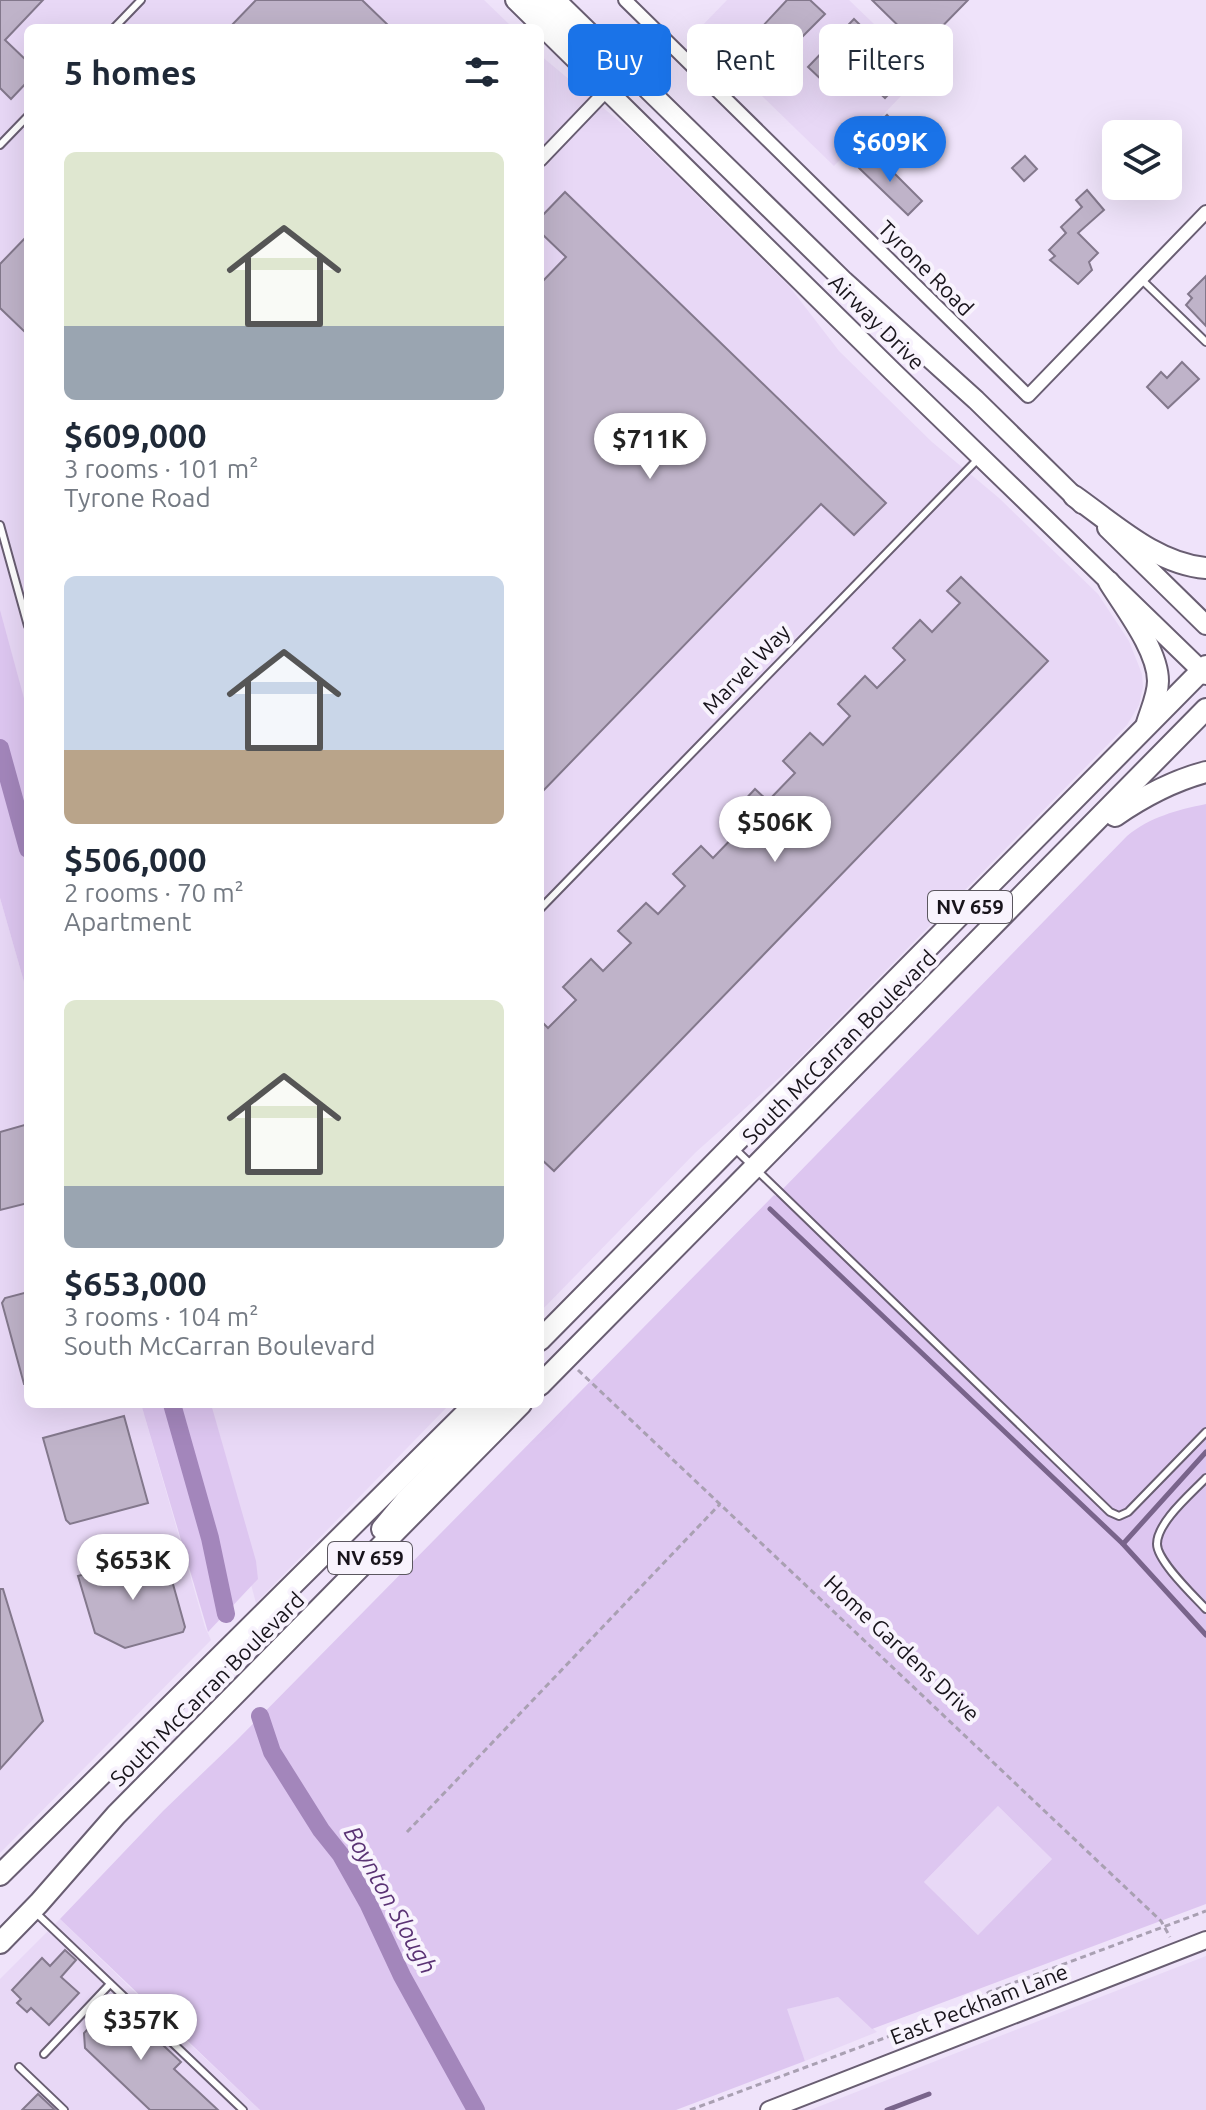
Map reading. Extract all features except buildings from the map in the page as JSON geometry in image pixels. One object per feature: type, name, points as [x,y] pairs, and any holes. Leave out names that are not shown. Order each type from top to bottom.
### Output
[{"type":"main road","name":"Airway Drive","points":[[515,0],[540,24]]},
{"type":"main road","points":[[536,0],[568,34]]},
{"type":"main road","name":"Airway Drive","points":[[556,0],[873,309],[976,400],[1206,625]]},
{"type":"main road","name":"Airway Drive","points":[[544,28],[568,52]]},
{"type":"main road","name":"Airway Drive","points":[[613,96],[980,457],[1204,671]]},
{"type":"main road","points":[[1074,496],[1161,555],[1182,564],[1206,568]]},
{"type":"main road","points":[[1109,582],[1136,626],[1159,679],[1145,728]]},
{"type":"main road","name":"South McCarran Boulevard","points":[[544,1335],[1204,671]]},
{"type":"main road","name":"South McCarran Boulevard","points":[[544,1381],[1206,709]]},
{"type":"main road","points":[[1078,840],[1159,789],[1206,772]]},
{"type":"main road","name":"South McCarran Boulevard","points":[[0,1875],[471,1408]]},
{"type":"main road","points":[[349,1579],[375,1538],[407,1499],[497,1408]]},
{"type":"main road","name":"South McCarran Boulevard","points":[[0,1943],[116,1815],[517,1408]]},
{"type":"street","name":"Tyrone Road","points":[[625,0],[1028,396],[1141,279]]},
{"type":"street","points":[[544,156],[601,96]]},
{"type":"street","points":[[1141,279],[1206,212]]},
{"type":"street","name":"East Peckham Lane","points":[[769,2110],[1206,1940]]},
{"type":"lane","points":[[118,24],[141,0]]},
{"type":"lane","points":[[0,145],[24,120]]},
{"type":"lane","points":[[1141,279],[1206,342]]},
{"type":"lane","name":"Marvel Way","points":[[544,905],[980,457]]},
{"type":"lane","points":[[0,525],[24,612]]},
{"type":"lane","points":[[730,1145],[1110,1512],[1119,1516],[1128,1512],[1206,1432]]},
{"type":"lane","points":[[1206,1478],[1173,1512],[1160,1531],[1157,1545],[1163,1559],[1206,1609]]},
{"type":"lane","points":[[32,1910],[243,2110]]},
{"type":"lane","points":[[44,2054],[110,1984]]},
{"type":"lane","points":[[19,2067],[64,2110]]},
{"type":"path","name":"Home Gardens Drive","points":[[589,1381],[1164,1926],[1178,1951]]},
{"type":"path","points":[[407,1832],[720,1504]]},
{"type":"path","points":[[690,2110],[917,2026],[947,2018],[989,1992],[1206,1911]]},
{"type":"shaded area","points":[[0,0],[484,0],[509,24],[24,24],[24,754],[0,667]]},
{"type":"shaded area","points":[[727,0],[849,0],[874,24],[819,24],[819,96],[901,96],[834,166],[762,96],[803,96],[803,24],[704,24]]},
{"type":"shaded area","points":[[544,58],[568,78],[568,96],[589,96],[632,132],[789,286],[839,351],[932,442],[999,498],[1098,594],[1129,641],[1142,674],[1139,705],[1127,725],[788,1070],[696,1152],[544,1308]]},
{"type":"shaded area","points":[[0,610],[24,698],[24,982],[0,898]]},
{"type":"shaded area","points":[[1206,804],[1206,1904],[872,2029],[838,1997],[787,2009],[805,2061],[676,2110],[260,2110],[60,1919],[163,1811],[776,1196],[1127,836],[1154,819]],"holes":[[[998,1806],[1052,1859],[978,1935],[924,1882]]]},
{"type":"shaded area","points":[[0,898],[24,982],[24,1408],[142,1408],[211,1640],[0,1853]]},
{"type":"shaded area","points":[[142,1408],[212,1408],[256,1561],[258,1579],[208,1632]]},
{"type":"shaded area","points":[[203,1408],[446,1408],[256,1603]]},
{"type":"shaded area","points":[[998,1806],[1052,1859],[978,1935],[924,1882]]},
{"type":"shaded area","points":[[60,1919],[260,2110],[0,2110],[0,1979]]},
{"type":"shaded area","points":[[1206,1956],[1206,2110],[810,2110],[964,2050]]},
{"type":"shaded area","points":[[838,1997],[877,2032],[805,2061],[786,2009]]},
{"type":"waterway","name":"Boynton Slough","points":[[0,748],[24,835]]},
{"type":"waterway","points":[[770,1209],[1123,1544],[1206,1635]]},
{"type":"waterway","name":"Boynton Slough","points":[[173,1408],[210,1538],[226,1614]]},
{"type":"waterway","points":[[1123,1544],[1206,1452]]},
{"type":"waterway","name":"Boynton Slough","points":[[260,1716],[272,1752],[321,1830],[341,1855],[368,1903],[402,1976],[476,2110]]},
{"type":"waterway","points":[[887,2110],[929,2094]]}]
